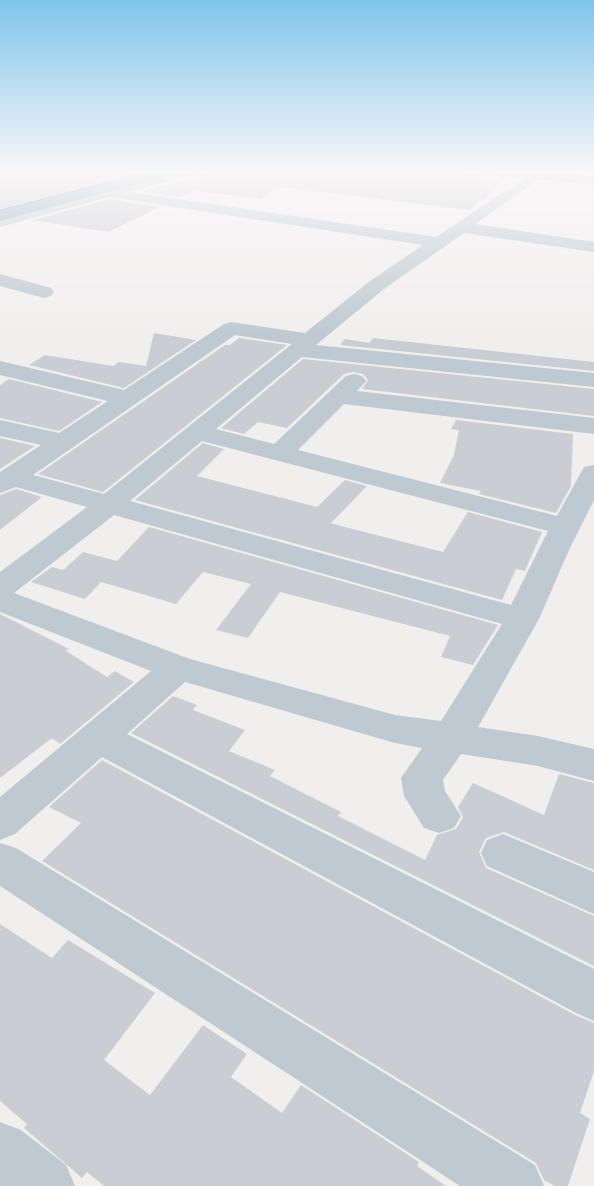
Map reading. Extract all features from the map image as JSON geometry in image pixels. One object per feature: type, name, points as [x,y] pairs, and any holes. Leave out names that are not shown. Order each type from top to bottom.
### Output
[{"type":"street","points":[[325,225],[437,242]]},
{"type":"street","points":[[0,588],[109,504],[377,285],[459,227],[594,247]]},
{"type":"street","points":[[0,280],[44,292]]},
{"type":"street","points":[[6,481],[231,328],[303,345],[376,358],[594,380]]},
{"type":"street","points":[[280,453],[376,358]]},
{"type":"street","points":[[0,368],[126,398]]},
{"type":"street","points":[[340,396],[594,426]]},
{"type":"street","points":[[0,428],[63,442]]},
{"type":"street","points":[[197,432],[566,527]]},
{"type":"street","points":[[439,816],[425,796],[422,778],[452,737],[522,619],[594,473]]},
{"type":"street","points":[[6,481],[109,504],[522,619]]},
{"type":"street","points":[[0,600],[178,668],[395,729],[538,751],[594,765]]},
{"type":"street","points":[[0,822],[178,668]]},
{"type":"street","points":[[99,737],[594,996]]},
{"type":"street","points":[[503,853],[594,894]]},
{"type":"street","points":[[0,862],[514,1186]]},
{"type":"street","points":[[0,1151],[45,1186]]},
{"type":"building","points":[[66,225],[122,225],[108,232]]},
{"type":"building","points":[[154,333],[196,340],[124,388],[29,365],[45,355],[113,366],[119,362],[146,366]]},
{"type":"building","points":[[239,338],[287,345],[103,492],[38,474],[225,345],[230,345]]},
{"type":"building","points":[[373,338],[594,362],[594,371],[340,345],[345,339],[369,343]]},
{"type":"building","points":[[303,359],[594,389],[594,416],[362,389],[368,380],[363,374],[353,372],[344,374],[287,428],[258,422],[244,434],[221,428]]},
{"type":"building","points":[[9,379],[102,402],[59,431],[0,418],[0,385]]},
{"type":"building","points":[[456,420],[573,434],[571,486],[556,513],[479,494],[481,491],[440,483],[454,455],[459,430],[451,429]]},
{"type":"building","points":[[0,438],[35,446],[0,469]]},
{"type":"building","points":[[203,443],[224,449],[197,476],[317,507],[345,480],[367,486],[331,523],[341,526],[443,552],[468,512],[542,532],[525,571],[516,569],[502,600],[135,500]]},
{"type":"building","points":[[16,489],[42,497],[0,530],[0,495]]},
{"type":"building","points":[[149,527],[498,625],[473,665],[441,657],[450,636],[280,592],[248,638],[216,630],[251,584],[203,572],[176,604],[101,582],[85,599],[31,582],[52,567],[63,570],[83,552],[117,561]]},
{"type":"building","points":[[0,614],[69,649],[66,651],[107,677],[115,671],[134,682],[60,744],[52,738],[0,778]]},
{"type":"building","points":[[173,696],[197,705],[193,710],[245,730],[229,751],[275,770],[270,776],[341,812],[338,816],[425,860],[437,835],[456,829],[463,817],[458,807],[473,783],[544,815],[559,774],[594,783],[594,870],[504,832],[486,838],[479,852],[486,868],[594,916],[594,966],[131,733]]},
{"type":"building","points":[[102,760],[575,1015],[594,1023],[594,1071],[580,1113],[590,1119],[568,1186],[555,1186],[544,1180],[536,1163],[42,861],[81,823],[49,807]]},
{"type":"building","points":[[0,924],[52,958],[68,940],[155,993],[104,1060],[150,1095],[203,1025],[247,1054],[231,1077],[282,1113],[301,1085],[419,1162],[417,1166],[446,1186],[104,1186],[87,1172],[82,1178],[24,1128],[27,1124],[0,1101]]}]
